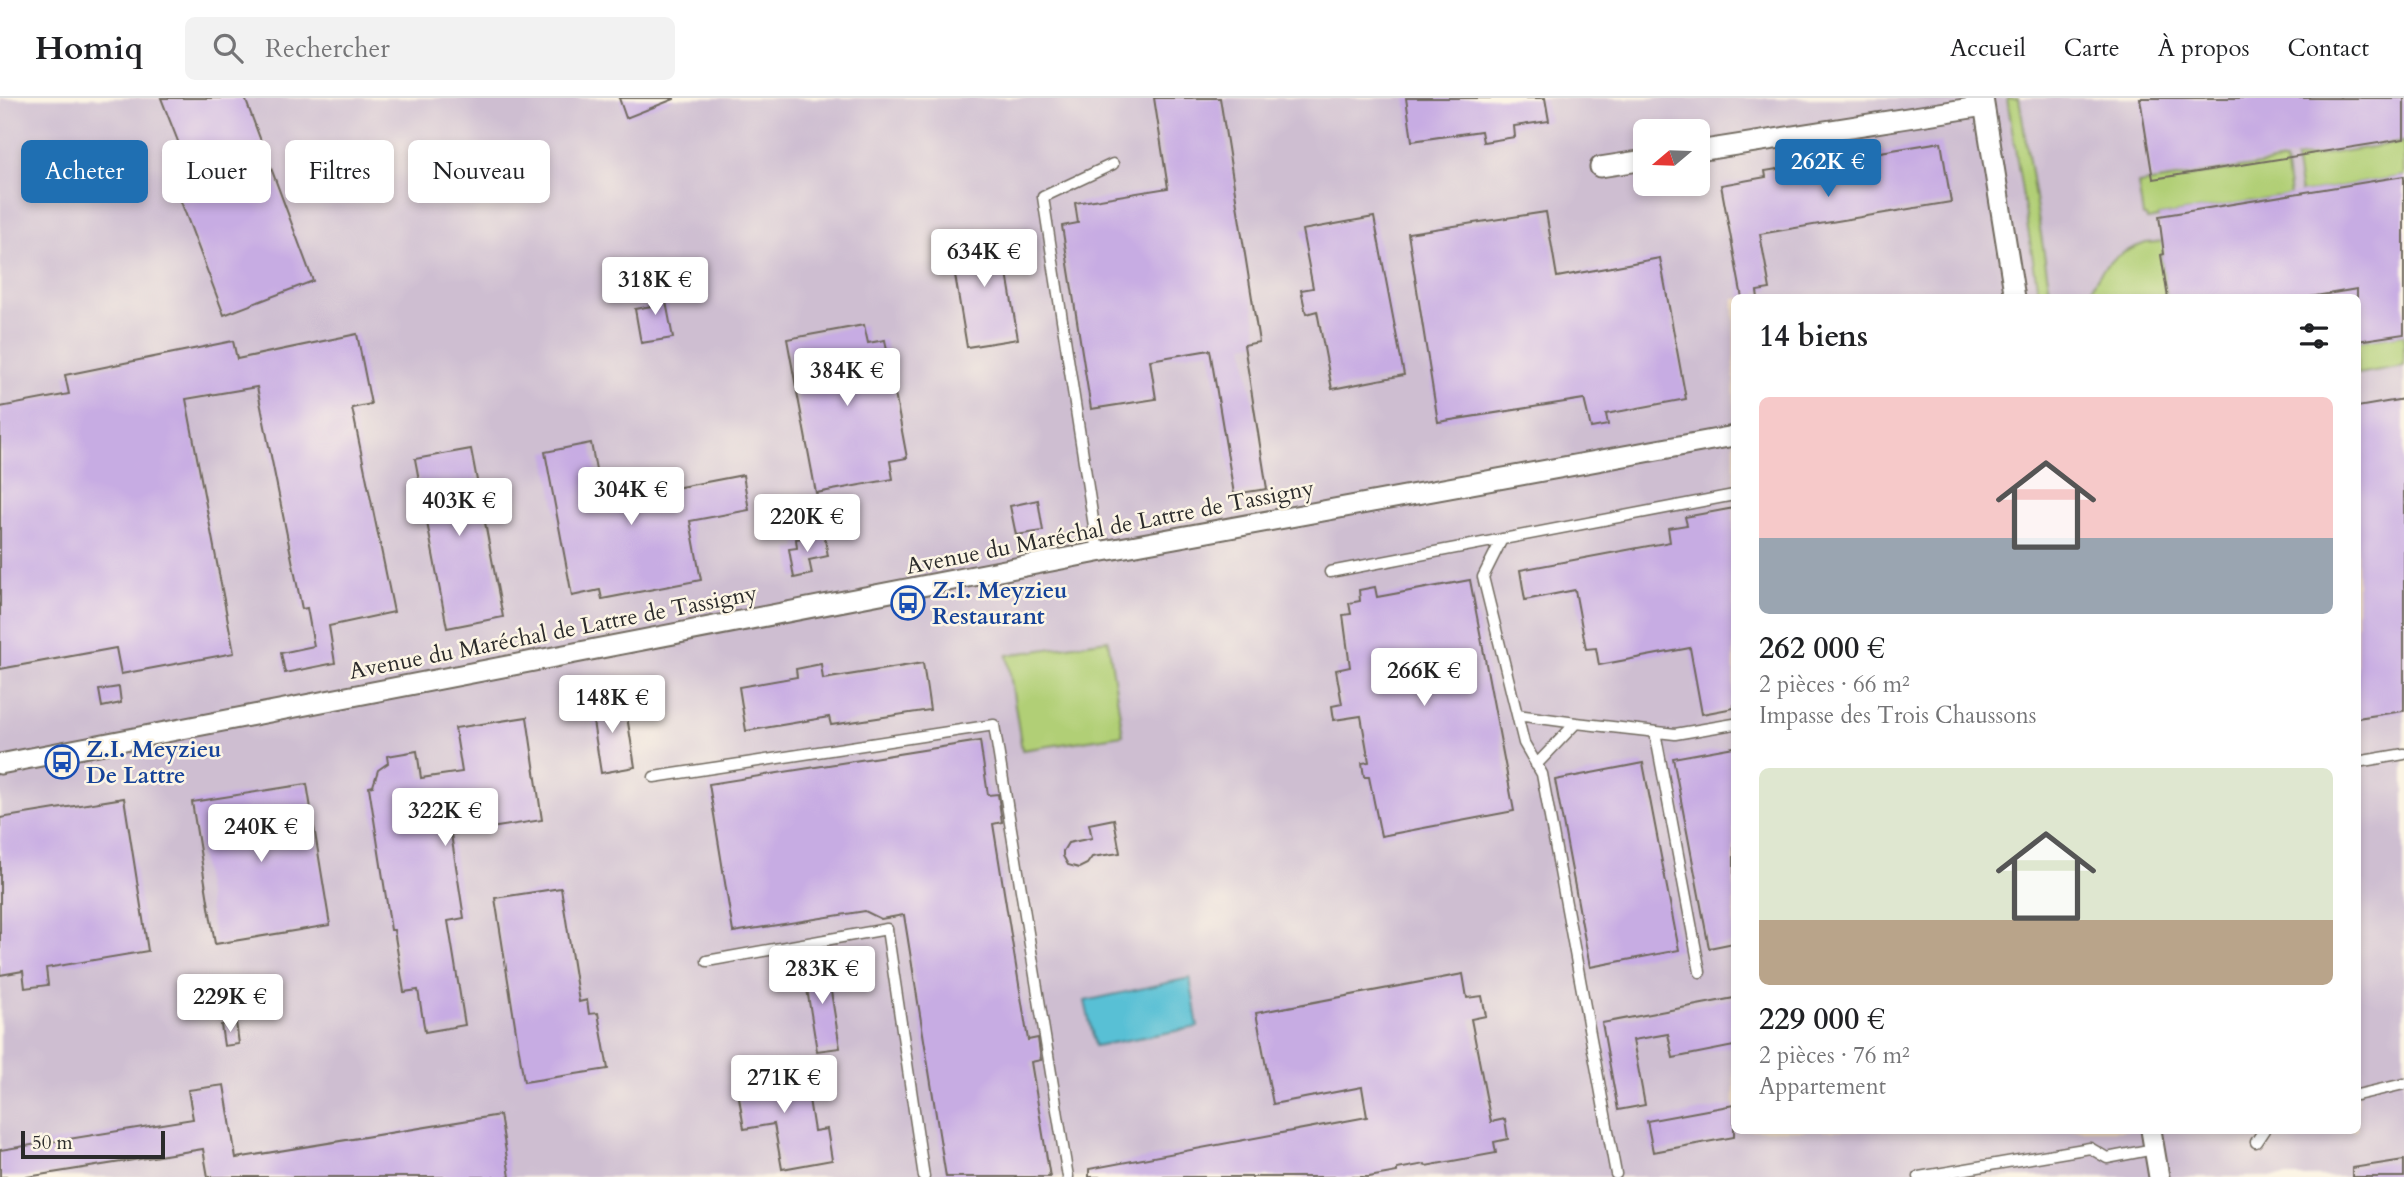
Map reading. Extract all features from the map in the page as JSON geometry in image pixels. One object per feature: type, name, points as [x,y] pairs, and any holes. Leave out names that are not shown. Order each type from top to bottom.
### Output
[{"type":"street","points":[[1710,149],[1984,102],[2014,294]]},
{"type":"street","points":[[1600,167],[1633,162]]},
{"type":"street","name":"Avenue du Maréchal de Lattre de Tassigny","points":[[0,764],[1098,552],[1731,437]]},
{"type":"street","points":[[2152,1140],[2159,1177]]},
{"type":"lane","points":[[1098,552],[1043,197],[1113,164]]},
{"type":"lane","points":[[1330,572],[1731,496]]},
{"type":"lane","points":[[1502,539],[1483,577],[1524,743],[1542,774],[1616,1174]]},
{"type":"lane","points":[[1517,715],[1675,734],[1731,725]]},
{"type":"lane","points":[[1536,765],[1576,723]]},
{"type":"lane","points":[[654,777],[994,725],[1068,1177]]},
{"type":"lane","points":[[1655,732],[1700,972]]},
{"type":"lane","points":[[2361,761],[2404,754]]},
{"type":"lane","points":[[707,961],[887,929],[924,1177]]},
{"type":"lane","points":[[2361,1094],[2404,1084]]},
{"type":"lane","points":[[2256,1142],[2261,1134]]},
{"type":"lane","points":[[1919,1177],[2090,1148],[2107,1158],[2152,1140]]},
{"type":"shaded area","points":[[0,98],[2404,98],[2404,1177],[0,1177]]},
{"type":"green space","points":[[2007,98],[2019,98],[2051,294],[2039,294]]},
{"type":"green space","points":[[2404,142],[2404,176],[2301,193],[2295,159]]},
{"type":"green space","points":[[2285,161],[2290,195],[2147,220],[2146,216],[2143,216],[2138,184]]},
{"type":"green space","points":[[2359,222],[2161,255],[2168,294],[2091,294],[2097,278],[2110,262],[2146,243]]},
{"type":"green space","points":[[2404,334],[2404,366],[2361,373],[2361,340]]},
{"type":"green space","points":[[1108,640],[1123,735],[1022,750],[1007,655]]},
{"type":"water","points":[[1190,978],[1198,1027],[1095,1046],[1085,1001]]},
{"type":"building","points":[[161,98],[245,98],[261,140],[177,140]]},
{"type":"building","points":[[619,98],[674,98],[674,99],[626,118]]},
{"type":"building","points":[[1154,98],[1220,98],[1259,342],[1244,345],[1267,489],[1234,494],[1210,350],[1150,360],[1156,399],[1091,409],[1062,226],[1078,223],[1075,203],[1168,188]]},
{"type":"building","points":[[1406,98],[1545,98],[1549,121],[1514,126],[1515,137],[1483,142],[1481,131],[1412,141]]},
{"type":"building","points":[[2140,98],[2404,98],[2404,139],[2153,179]]},
{"type":"building","points":[[1941,142],[1951,202],[1760,234],[1770,289],[1757,291],[1757,294],[1741,294],[1721,185],[1766,177],[1765,171]]},
{"type":"building","points":[[271,168],[313,281],[224,315],[182,203],[271,203]]},
{"type":"building","points":[[2404,176],[2404,334],[2361,340],[2361,294],[2357,294],[2357,289],[2328,294],[2167,294],[2161,255],[2164,254],[2159,216]]},
{"type":"building","points":[[1546,212],[1557,277],[1660,258],[1686,399],[1606,414],[1608,425],[1591,428],[1584,399],[1438,422],[1408,233]]},
{"type":"building","points":[[1374,217],[1404,375],[1332,389],[1317,311],[1306,314],[1301,290],[1313,288],[1302,230]]},
{"type":"building","points":[[1000,231],[1018,339],[967,347],[949,239]]},
{"type":"building","points":[[662,281],[673,338],[641,343],[635,309],[652,306],[648,283]]},
{"type":"building","points":[[864,325],[868,343],[885,340],[907,458],[890,461],[893,479],[816,493],[787,339]]},
{"type":"building","points":[[357,334],[371,404],[352,408],[394,612],[329,626],[335,663],[285,673],[281,653],[314,646],[307,608],[302,609],[257,387],[186,399],[234,653],[121,674],[116,648],[0,669],[0,407],[69,394],[65,375],[233,341],[237,359]]},
{"type":"building","points":[[2404,399],[2404,711],[2361,717],[2361,406]]},
{"type":"building","points":[[591,443],[602,502],[743,475],[749,510],[690,521],[701,580],[602,599],[600,590],[572,596],[545,452]]},
{"type":"building","points":[[471,449],[503,617],[447,628],[415,459]]},
{"type":"building","points":[[1038,500],[1043,531],[1016,535],[1010,506]]},
{"type":"building","points":[[1731,509],[1731,709],[1702,714],[1690,648],[1599,665],[1596,648],[1586,649],[1575,590],[1525,600],[1520,570],[1670,542],[1668,528],[1687,525],[1685,517]]},
{"type":"building","points":[[824,534],[828,556],[809,560],[812,574],[794,578],[789,549],[797,548],[796,539]]},
{"type":"building","points":[[1470,580],[1514,811],[1381,836],[1369,777],[1364,777],[1362,763],[1369,762],[1361,716],[1334,720],[1332,706],[1342,704],[1336,670],[1350,667],[1343,615],[1351,614],[1349,603],[1360,601],[1359,590],[1375,587],[1377,597]]},
{"type":"building","points":[[923,663],[930,710],[831,725],[829,717],[746,731],[739,687],[797,677],[796,669],[821,664],[823,679]]},
{"type":"building","points":[[119,687],[121,703],[102,707],[99,690]]},
{"type":"building","points":[[624,697],[635,767],[601,773],[590,702]]},
{"type":"building","points":[[527,717],[542,820],[451,834],[464,918],[448,921],[465,1025],[425,1032],[418,990],[404,992],[394,930],[391,930],[369,787],[373,786],[378,770],[388,763],[387,756],[417,751],[421,778],[462,772],[455,728]]},
{"type":"building","points":[[980,741],[988,795],[998,794],[1002,822],[993,824],[1028,1040],[1038,1038],[1041,1060],[1031,1062],[1050,1177],[946,1177],[904,915],[881,919],[865,911],[733,932],[709,784]]},
{"type":"building","points":[[1731,748],[1731,944],[1709,948],[1673,758]]},
{"type":"building","points":[[1643,763],[1679,950],[1590,967],[1555,780]]},
{"type":"building","points":[[307,784],[330,925],[215,944],[192,802]]},
{"type":"building","points":[[124,798],[148,951],[46,968],[48,985],[25,988],[23,971],[0,975],[0,818]]},
{"type":"building","points":[[1114,819],[1120,853],[1092,857],[1087,864],[1079,868],[1068,865],[1063,851],[1068,843],[1092,838],[1089,824]]},
{"type":"building","points":[[561,888],[579,1002],[587,1000],[589,1014],[598,1013],[608,1069],[524,1082],[495,898]]},
{"type":"building","points":[[826,960],[840,1048],[817,1051],[803,964]]},
{"type":"building","points":[[1463,974],[1467,998],[1482,996],[1486,1016],[1471,1019],[1491,1122],[1505,1119],[1508,1139],[1494,1142],[1496,1153],[1397,1169],[1397,1172],[1369,1177],[1089,1177],[1089,1169],[1367,1117],[1362,1087],[1273,1104],[1256,1013]]},
{"type":"building","points":[[1731,999],[1731,1047],[1673,1058],[1668,1034],[1633,1040],[1645,1105],[1618,1110],[1602,1023]]},
{"type":"building","points":[[236,1022],[239,1044],[224,1046],[221,1025]]},
{"type":"building","points":[[804,1067],[814,1131],[827,1129],[832,1160],[782,1169],[774,1124],[744,1129],[736,1078]]},
{"type":"building","points":[[224,1085],[236,1158],[500,1115],[510,1177],[208,1177],[203,1149],[27,1177],[0,1177],[0,1150],[193,1119],[188,1090]]},
{"type":"building","points":[[1731,1106],[1731,1134],[1734,1134],[1734,1137],[1653,1152],[1647,1121]]},
{"type":"building","points":[[2404,1160],[2404,1177],[2352,1177],[2352,1168]]},
{"type":"place","name":"Z.I. Meyzieu Restaurant","points":[[908,603]]},
{"type":"place","name":"Z.I. Meyzieu De Lattre","points":[[62,762]]}]
